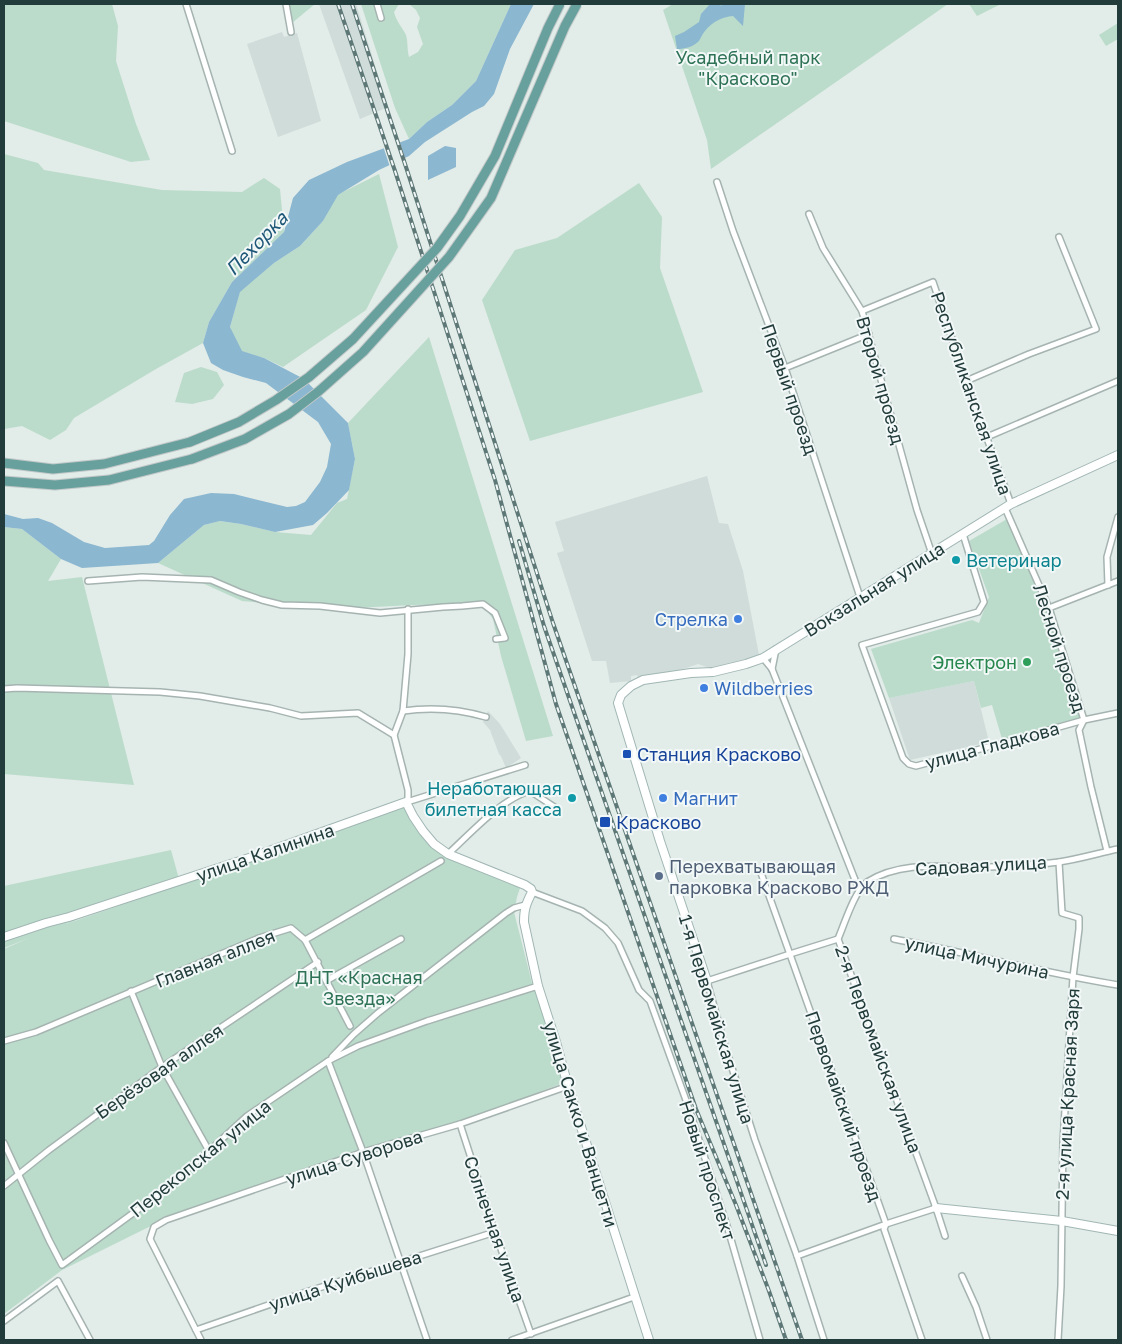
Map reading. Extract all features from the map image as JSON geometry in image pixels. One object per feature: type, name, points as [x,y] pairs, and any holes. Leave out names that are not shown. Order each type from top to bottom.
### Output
[{"type":"main road","points":[[4,463],[53,469],[104,464],[190,442],[239,422],[276,400],[309,377],[353,339],[436,248],[460,216],[495,156],[548,28],[560,4]]},
{"type":"main road","points":[[4,481],[55,485],[109,480],[192,459],[245,439],[289,414],[319,391],[363,352],[449,257],[491,198],[565,26],[577,4]]},
{"type":"main road","name":"Вокзальная улица","points":[[622,695],[631,686],[644,680],[691,673],[713,672],[763,658],[1008,506],[1118,455]]},
{"type":"main road","name":"1-я Первомайская улица","points":[[622,695],[618,703],[660,841],[707,981]]},
{"type":"main road","points":[[406,802],[413,816],[434,844],[448,854],[531,889],[532,892],[525,905]]},
{"type":"main road","name":"улица Калинина","points":[[4,938],[258,855],[406,802]]},
{"type":"main road","name":"улица Сакко и Ванцетти","points":[[525,905],[524,922],[538,986],[649,1340]]},
{"type":"main road","points":[[936,1208],[1062,1220],[1118,1231]]},
{"type":"street","points":[[186,4],[232,151]]},
{"type":"street","points":[[286,4],[291,32]]},
{"type":"street","points":[[377,4],[381,18]]},
{"type":"street","name":"Первый проезд","points":[[717,182],[733,231],[785,368],[860,597]]},
{"type":"street","name":"Второй проезд","points":[[809,214],[823,248],[862,311],[917,510],[932,554]]},
{"type":"street","points":[[966,381],[1029,354],[1096,329],[1059,238]]},
{"type":"street","name":"Республиканская улица","points":[[862,311],[933,282],[987,437],[1008,506]]},
{"type":"street","points":[[785,368],[869,334]]},
{"type":"street","points":[[987,437],[1118,381]]},
{"type":"street","name":"Лесной проезд","points":[[1008,506],[1049,608],[1084,720],[1080,730],[1090,787],[1107,851]]},
{"type":"street","points":[[1108,585],[1107,557],[1118,517]]},
{"type":"street","name":"улица Гладкова","points":[[963,534],[984,602],[978,612],[862,645],[903,758],[909,764],[916,766],[1084,720]]},
{"type":"street","points":[[88,581],[142,577],[211,580],[239,592],[282,606],[320,606],[380,612],[483,604],[495,613],[505,638],[496,639]]},
{"type":"street","points":[[1049,608],[1118,581]]},
{"type":"street","points":[[406,802],[408,790],[394,735],[403,711],[408,654],[408,610]]},
{"type":"street","points":[[772,668],[776,649]]},
{"type":"street","points":[[763,658],[772,668],[859,890]]},
{"type":"street","points":[[4,689],[160,692],[200,696],[270,708],[301,716],[358,713],[394,735]]},
{"type":"street","points":[[403,711],[435,709],[474,713],[486,717]]},
{"type":"street","points":[[1084,720],[1118,713]]},
{"type":"street","name":"улица Калинина","points":[[406,802],[525,765]]},
{"type":"street","points":[[448,854],[501,806],[524,792],[530,791],[556,808]]},
{"type":"street","name":"Садовая улица","points":[[859,890],[867,883],[890,872],[917,867],[991,867],[1059,862],[1118,849]]},
{"type":"street","points":[[350,1026],[305,940],[441,861]]},
{"type":"street","name":"2-я улица Красная Заря","points":[[1058,1340],[1061,1286],[1062,1143],[1073,977],[1079,929],[1079,918],[1062,913],[1059,862]]},
{"type":"street","name":"Первомайский проезд","points":[[761,873],[886,1224],[884,1229],[922,1340]]},
{"type":"street","name":"2-я Первомайская улица","points":[[859,890],[838,939],[945,1236]]},
{"type":"street","name":"Новый проспект","points":[[532,892],[582,912],[605,928],[618,943],[639,990],[650,1001],[687,1103],[728,1229],[760,1340]]},
{"type":"street","points":[[427,1340],[363,1152],[328,1061],[378,1013],[506,913],[514,908],[525,905]]},
{"type":"street","name":"Главная аллея","points":[[4,1041],[36,1032],[259,938],[291,928],[305,940]]},
{"type":"street","points":[[326,981],[401,939]]},
{"type":"street","points":[[707,981],[838,939]]},
{"type":"street","name":"улица Мичурина","points":[[894,939],[1118,985]]},
{"type":"street","name":"Берёзовая аллея","points":[[4,1186],[87,1121],[162,1067],[318,962]]},
{"type":"street","name":"1-я Первомайская улица","points":[[707,981],[725,1046],[755,1140],[797,1256],[824,1340]]},
{"type":"street","name":"Перекопская улица","points":[[19,1174],[62,1265],[147,1203],[247,1116],[328,1061],[358,1046],[427,1021],[538,986]]},
{"type":"street","points":[[131,991],[162,1067],[209,1151]]},
{"type":"street","name":"улица Суворова","points":[[196,1330],[150,1238],[154,1226],[166,1220],[363,1152],[460,1124],[568,1086]]},
{"type":"street","name":"Солнечная улица","points":[[460,1124],[495,1232],[532,1334]]},
{"type":"street","points":[[4,1143],[19,1174]]},
{"type":"street","points":[[797,1256],[936,1208]]},
{"type":"street","name":"улица Куйбышева","points":[[196,1330],[306,1292],[495,1232]]},
{"type":"street","points":[[962,1276],[976,1307],[987,1340]]},
{"type":"street","points":[[4,1321],[58,1281],[90,1340]]},
{"type":"street","points":[[512,1340],[634,1297]]},
{"type":"street","points":[[196,1330],[201,1340]]},
{"type":"shaded area","points":[[319,4],[356,4],[388,107],[360,119]]},
{"type":"shaded area","points":[[282,32],[284,37],[297,33],[321,121],[278,137],[247,44]]},
{"type":"shaded area","points":[[707,476],[719,523],[728,524],[743,571],[759,655],[716,670],[698,664],[668,674],[638,679],[637,675],[631,676],[631,681],[610,683],[606,661],[592,661],[557,553],[564,551],[555,522]]},
{"type":"shaded area","points":[[974,681],[989,742],[910,760],[889,698]]},
{"type":"shaded area","points":[[488,711],[500,724],[521,758],[506,768],[490,730],[483,722]]},
{"type":"green space","points":[[4,4],[112,4],[118,26],[116,61],[136,124],[150,160],[131,162],[4,121]]},
{"type":"green space","points":[[285,4],[315,4],[292,23]]},
{"type":"green space","points":[[361,4],[399,4],[394,12],[406,35],[409,57],[418,52],[423,44],[417,27],[420,18],[416,10],[409,4],[511,4],[476,81],[452,105],[427,122],[409,139],[395,108]]},
{"type":"green space","name":"Усадебный парк \"Красково\"","points":[[673,4],[948,4],[711,169],[707,140],[663,10]]},
{"type":"green space","points":[[969,4],[1001,4],[977,16]]},
{"type":"green space","points":[[1118,23],[1118,39],[1106,46],[1099,35]]},
{"type":"green space","points":[[4,154],[38,163],[44,170],[162,190],[242,192],[264,178],[280,189],[284,232],[232,282],[209,322],[203,343],[74,418],[66,430],[50,440],[22,426],[4,429]]},
{"type":"green space","points":[[379,174],[398,247],[366,310],[283,367],[264,358],[237,350],[230,327],[240,291],[274,263],[300,246],[323,221],[337,195]]},
{"type":"green space","points":[[639,183],[662,217],[660,268],[703,392],[530,441],[482,300],[515,250],[557,238]]},
{"type":"green space","points":[[429,337],[553,736],[526,741],[501,656],[493,619],[482,604],[334,609],[242,601],[158,563],[204,525],[220,521],[275,532],[311,535],[337,503],[347,499],[355,459],[348,423]]},
{"type":"green space","points":[[201,367],[217,372],[224,385],[213,399],[192,404],[175,402],[184,373]]},
{"type":"green space","name":"Электрон","points":[[1007,519],[1047,610],[1080,719],[1002,739],[992,705],[981,708],[974,681],[889,698],[871,649],[972,620],[979,623],[989,597],[969,541]]},
{"type":"green space","points":[[4,527],[22,529],[61,559],[48,581],[82,577],[134,785],[4,774]]},
{"type":"green space","name":"ДНТ «Красная Звезда»","points":[[405,807],[420,834],[442,854],[520,888],[514,912],[532,983],[553,1043],[563,1083],[459,1122],[354,1151],[165,1219],[62,1270],[4,1314],[4,949],[29,938],[4,948],[4,886],[171,850],[179,879],[66,924]]},
{"type":"water","points":[[511,4],[534,4],[510,49],[494,94],[484,106],[425,142],[409,156],[379,170],[338,195],[323,221],[300,246],[274,263],[240,292],[230,327],[242,351],[264,358],[304,379],[348,423],[355,459],[349,490],[327,513],[313,525],[275,532],[220,521],[204,525],[158,563],[82,568],[61,559],[22,529],[4,527],[4,514],[23,519],[38,518],[52,523],[84,542],[105,548],[149,545],[154,541],[170,515],[184,499],[211,493],[234,494],[287,507],[305,502],[320,482],[327,467],[331,444],[318,422],[266,383],[223,370],[211,363],[203,343],[209,322],[232,282],[284,232],[293,198],[309,180],[347,162],[409,139],[427,122],[452,105],[476,81]]},
{"type":"water","points":[[710,4],[720,4],[721,6],[723,4],[745,4],[743,26],[733,16],[725,17],[708,28],[694,45],[677,49],[675,36],[699,22],[701,14]]},
{"type":"water","points":[[445,146],[456,148],[456,167],[428,180],[428,156]]},
{"type":"pier","points":[[399,140],[406,161],[390,167],[383,146]]},
{"type":"railway","points":[[338,4],[395,171],[495,480],[556,704],[696,1109],[736,1205],[786,1340]]},
{"type":"railway","points":[[352,4],[553,623],[802,1340]]},
{"type":"railway","points":[[519,541],[544,626],[766,1265]]},
{"type":"place","name":"Ветеринар","points":[[956,560]]},
{"type":"place","name":"Стрелка","points":[[738,619]]},
{"type":"place","name":"Электрон","points":[[1027,662]]},
{"type":"place","name":"Wildberries","points":[[704,688]]},
{"type":"place","name":"Станция Красково","points":[[627,754]]},
{"type":"place","name":"Неработающая билетная касса","points":[[572,798]]},
{"type":"place","name":"Магнит","points":[[663,798]]},
{"type":"place","name":"Красково","points":[[605,822]]},
{"type":"place","name":"Перехватывающая парковка Красково РЖД","points":[[659,876]]},
{"type":"water label","name":"Пехорка","points":[[256,243]]}]
